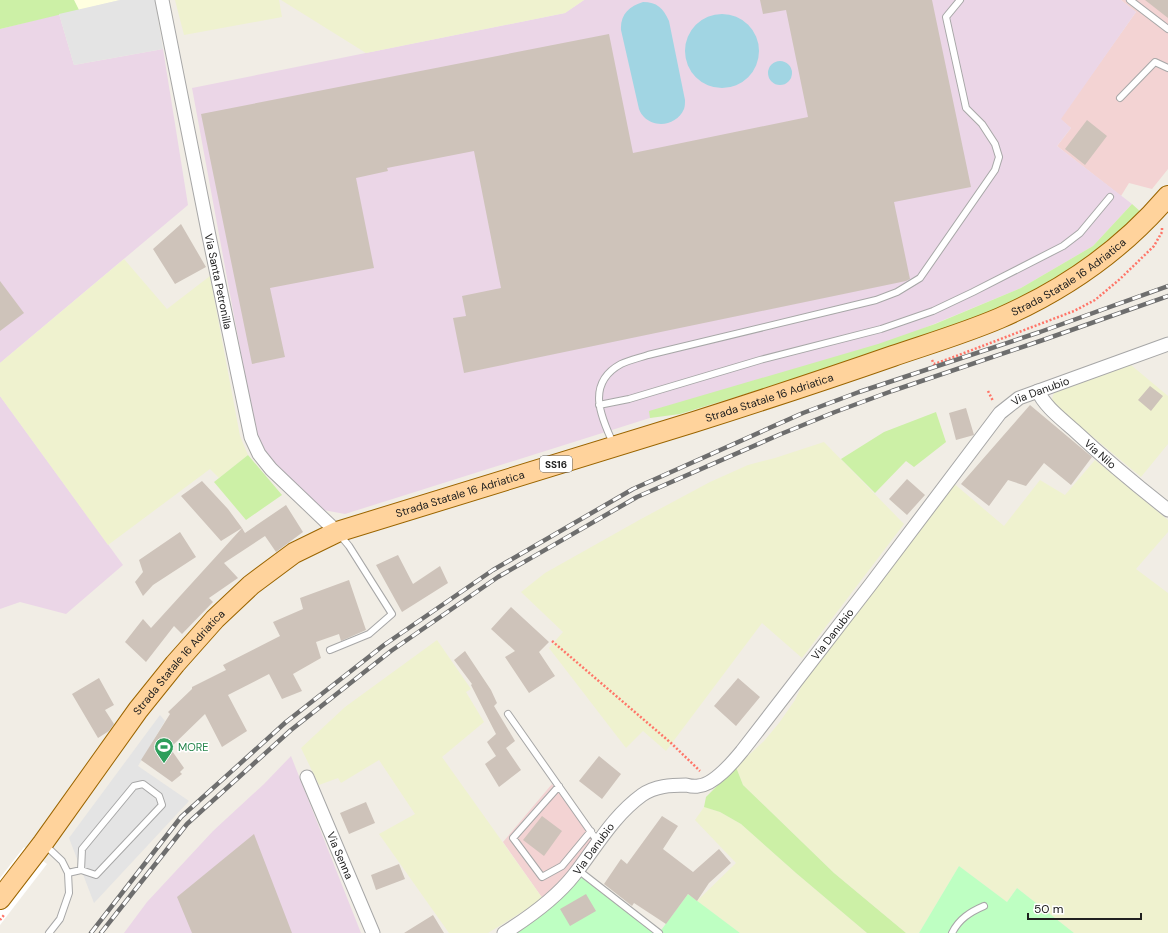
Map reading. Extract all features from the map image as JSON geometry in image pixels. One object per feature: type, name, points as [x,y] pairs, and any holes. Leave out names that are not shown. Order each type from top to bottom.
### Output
[{"type":"main road","name":"Strada Statale 16 Adriatica","points":[[0,899],[39,849],[138,710],[175,664],[215,619],[251,585],[294,553],[337,532],[795,390],[955,334],[1012,312],[1067,283],[1102,259],[1135,232],[1168,196]]},
{"type":"street","name":"Via Santa Petronilla","points":[[162,0],[251,437],[258,454],[337,532]]},
{"type":"street","name":"Via Danubio","points":[[504,933],[548,902],[578,870],[595,836],[644,794],[652,789],[663,786],[684,785],[699,787],[719,776],[742,751],[871,584],[1000,413],[1020,398],[1168,344]]},
{"type":"street","name":"Via Nilo","points":[[1038,391],[1041,398],[1061,419],[1113,466],[1168,510]]},
{"type":"street","name":"Via Senna","points":[[307,777],[373,933]]},
{"type":"lane","points":[[614,446],[604,423],[598,396],[603,382],[609,374],[622,364],[655,353],[876,300],[898,292],[920,278],[995,170],[999,157],[995,144],[982,124],[966,108],[946,17],[960,0]]},
{"type":"lane","points":[[1130,0],[1168,29]]},
{"type":"lane","points":[[1120,98],[1155,62],[1168,68]]},
{"type":"lane","points":[[599,406],[760,360],[881,329],[933,311],[1063,246],[1080,234],[1110,197]]},
{"type":"lane","points":[[330,650],[369,634],[392,614],[349,546],[337,532]]},
{"type":"lane","points":[[508,714],[595,836],[562,866],[542,877],[513,838],[559,786]]},
{"type":"lane","points":[[68,873],[81,870],[96,875],[162,806],[159,796],[143,784],[134,786],[82,849],[81,870]]},
{"type":"lane","points":[[39,849],[62,861],[68,873],[69,893],[60,919],[49,933]]},
{"type":"lane","points":[[578,870],[659,933]]},
{"type":"lane","points":[[952,933],[956,925],[972,911],[984,906]]},
{"type":"path","points":[[552,641],[671,743],[710,781]]},
{"type":"shaded area","points":[[74,0],[120,0],[79,10]]},
{"type":"shaded area","points":[[120,0],[155,0],[163,49],[74,65],[59,14]]},
{"type":"shaded area","points":[[175,0],[279,0],[282,17],[184,35]]},
{"type":"shaded area","points":[[281,0],[584,0],[565,13],[366,53]]},
{"type":"shaded area","points":[[584,0],[1121,0],[1136,12],[1061,119],[1071,128],[1057,146],[1132,204],[1093,246],[1021,288],[888,343],[345,514],[318,509],[265,454],[256,435],[192,88],[565,13]]},
{"type":"shaded area","points":[[1121,0],[1168,0],[1168,169],[1152,189],[1129,183],[1121,196],[1057,146],[1071,128],[1060,119],[1136,12]]},
{"type":"shaded area","points":[[59,14],[74,65],[163,49],[188,205],[0,363],[0,29]]},
{"type":"shaded area","points":[[124,259],[167,309],[210,276],[240,436],[248,455],[219,478],[210,469],[108,545],[0,396],[0,363]]},
{"type":"shaded area","points":[[1131,365],[1168,396],[1168,444],[1141,477],[1051,402],[1054,393]]},
{"type":"shaded area","points":[[0,396],[123,565],[66,614],[20,602],[0,609]]},
{"type":"shaded area","points":[[824,442],[904,524],[802,658],[762,623],[666,751],[643,731],[626,748],[549,648],[563,632],[521,592],[545,573],[710,482],[748,465]]},
{"type":"shaded area","points":[[1095,460],[1168,520],[1168,532],[1136,569],[1168,593],[1168,933],[1074,933],[1017,888],[1007,902],[959,866],[919,933],[906,933],[834,873],[743,785],[736,767],[764,741],[779,723],[795,700],[804,681],[952,482],[1004,526],[1040,480],[1065,495]]},
{"type":"shaded area","points":[[437,640],[471,689],[466,692],[484,722],[442,757],[543,899],[488,933],[449,933],[379,834],[415,814],[379,760],[341,783],[338,778],[319,785],[301,748],[345,707]]},
{"type":"shaded area","points":[[160,715],[165,721],[138,766],[189,801],[94,903],[69,838]]},
{"type":"shaded area","points":[[291,756],[361,933],[124,933],[147,902],[213,831],[264,784]]},
{"type":"shaded area","points":[[552,784],[594,840],[565,877],[543,899],[503,842]]},
{"type":"shaded area","points":[[704,807],[720,812],[741,824],[867,933],[740,933],[697,901],[736,863],[695,820]]},
{"type":"green space","points":[[0,0],[74,0],[79,10],[0,29]]},
{"type":"green space","points":[[1132,204],[1142,213],[1101,254],[1004,309],[869,356],[680,414],[650,418],[649,411],[878,344],[935,324],[1021,288],[1093,246]]},
{"type":"green space","points":[[936,412],[946,442],[914,467],[906,461],[875,493],[841,459],[884,432]]},
{"type":"green space","points":[[248,455],[282,495],[246,520],[214,482]]},
{"type":"green space","points":[[736,767],[743,785],[834,873],[906,933],[867,933],[741,824],[720,812],[704,807],[706,797]]},
{"type":"green space","points":[[959,866],[1007,902],[1017,888],[1074,933],[919,933]]},
{"type":"green space","points":[[578,875],[658,933],[502,933]]},
{"type":"green space","points":[[688,894],[740,933],[659,933]]},
{"type":"water","points":[[643,2],[652,3],[662,9],[669,21],[685,100],[685,106],[681,114],[676,119],[666,124],[649,121],[643,116],[639,109],[621,30],[622,20],[626,12]]},
{"type":"water","points":[[722,14],[743,20],[753,30],[759,51],[753,72],[743,82],[722,88],[701,82],[691,72],[685,51],[691,30],[701,20]]},
{"type":"water","points":[[780,61],[788,65],[792,73],[788,81],[780,85],[772,81],[768,73],[772,65]]},
{"type":"pier","points":[[24,847],[47,864],[0,925],[0,878]]},
{"type":"building","points":[[760,0],[932,0],[971,187],[894,202],[910,279],[464,373],[453,318],[466,316],[462,296],[501,288],[474,151],[387,168],[388,171],[356,178],[374,268],[270,288],[285,357],[252,364],[201,114],[609,34],[633,153],[808,117],[786,10],[763,14]]},
{"type":"building","points":[[1145,0],[1168,0],[1168,18]]},
{"type":"building","points":[[1087,120],[1107,136],[1085,165],[1065,149]]},
{"type":"building","points":[[181,224],[206,267],[175,284],[153,249]]},
{"type":"building","points":[[0,281],[24,313],[0,331]]},
{"type":"building","points":[[1150,386],[1163,396],[1151,411],[1138,400]]},
{"type":"building","points":[[1030,405],[1092,457],[1071,485],[1044,463],[1026,486],[1008,480],[989,506],[961,484]]},
{"type":"building","points":[[966,408],[974,435],[956,440],[949,413]]},
{"type":"building","points":[[907,479],[925,495],[907,515],[889,499]]},
{"type":"building","points":[[202,481],[228,509],[242,528],[221,541],[181,496]]},
{"type":"building","points":[[286,505],[303,532],[276,552],[265,536],[224,563],[238,578],[209,598],[213,602],[182,634],[174,626],[146,662],[125,642],[143,619],[151,628],[242,528],[245,533]]},
{"type":"building","points":[[180,532],[196,557],[153,585],[143,596],[135,582],[143,572],[139,560]]},
{"type":"building","points":[[398,555],[413,584],[440,566],[448,583],[402,612],[376,565]]},
{"type":"building","points":[[349,580],[366,630],[341,641],[339,634],[316,642],[321,658],[293,674],[302,691],[282,699],[269,674],[228,695],[247,731],[222,747],[205,714],[170,748],[184,768],[180,772],[182,774],[172,782],[141,760],[170,714],[168,712],[192,689],[192,687],[226,670],[223,665],[280,636],[273,622],[303,609],[300,598]]},
{"type":"building","points":[[511,607],[549,642],[539,652],[555,676],[529,693],[505,657],[515,651],[491,629]]},
{"type":"building","points":[[465,651],[491,690],[497,703],[494,706],[515,741],[506,748],[521,770],[499,787],[485,764],[496,756],[487,742],[496,734],[471,685],[472,684],[454,660]]},
{"type":"building","points":[[99,678],[114,705],[105,710],[114,724],[109,731],[98,738],[72,694]]},
{"type":"building","points":[[738,678],[760,697],[736,726],[714,706]]},
{"type":"building","points":[[599,756],[621,774],[602,799],[579,781]]},
{"type":"building","points":[[366,802],[375,823],[349,834],[340,813]]},
{"type":"building","points":[[542,816],[562,831],[544,856],[523,840]]},
{"type":"building","points":[[662,816],[678,826],[663,849],[693,872],[719,849],[731,863],[709,883],[697,901],[688,894],[666,924],[634,903],[632,906],[604,884],[621,859],[627,864]]},
{"type":"building","points":[[254,834],[292,933],[192,933],[177,897]]},
{"type":"building","points":[[399,864],[405,879],[376,890],[371,875]]},
{"type":"building","points":[[586,894],[596,911],[570,926],[560,909]]},
{"type":"building","points":[[433,915],[444,933],[404,933]]},
{"type":"railway","points":[[91,933],[181,817],[286,722],[384,645],[493,570],[633,489],[803,413],[859,392],[1040,332],[1168,286]]},
{"type":"railway","points":[[101,933],[187,824],[291,730],[391,651],[498,577],[637,497],[781,434],[892,391],[1168,296]]},
{"type":"place","name":"MORE","points":[[164,764]]}]
